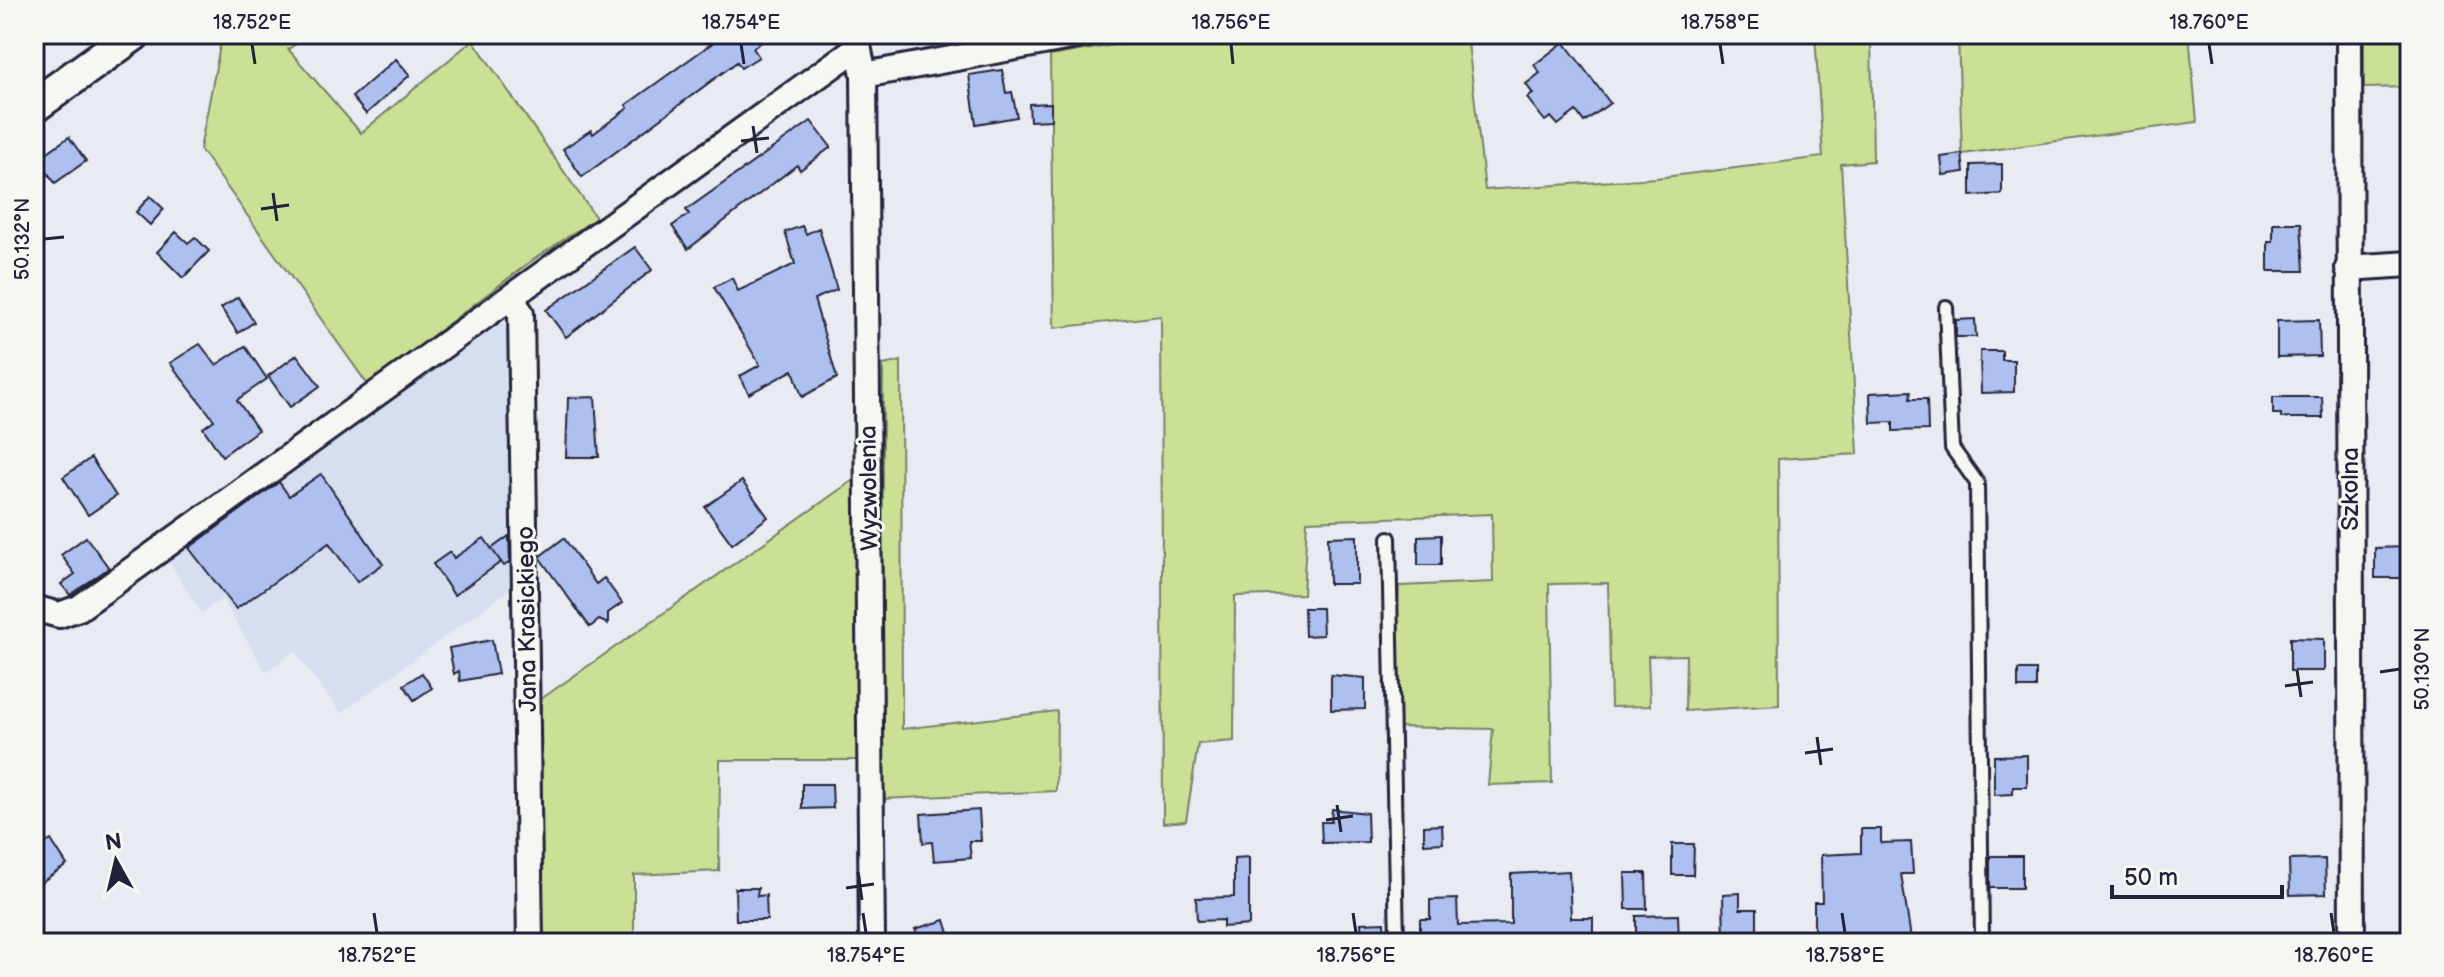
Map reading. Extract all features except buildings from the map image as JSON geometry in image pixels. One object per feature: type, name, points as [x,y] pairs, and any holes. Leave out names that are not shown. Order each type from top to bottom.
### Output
[{"type":"main road","points":[[34,106],[134,34]]},
{"type":"street","points":[[864,75],[1087,34]]},
{"type":"street","name":"Szkolna","points":[[2349,34],[2352,943]]},
{"type":"street","points":[[34,608],[59,615],[79,608],[511,299],[857,41]]},
{"type":"street","name":"Wyzwolenia","points":[[857,41],[864,75],[872,943]]},
{"type":"street","points":[[2348,268],[2410,264]]},
{"type":"street","name":"Jana Krasickiego","points":[[511,299],[521,313],[530,943]]},
{"type":"lane","points":[[1946,307],[1952,448],[1977,483],[1982,943]]},
{"type":"lane","points":[[1389,538],[1397,943]]},
{"type":"shaded area","points":[[494,317],[516,334],[520,582],[341,713],[294,651],[266,672],[222,599],[201,613],[167,558]]},
{"type":"green space","points":[[228,34],[313,34],[288,49],[361,133],[473,40],[596,218],[530,262],[368,385],[200,149],[221,41]]},
{"type":"green space","points":[[1177,34],[1467,34],[1485,190],[1656,178],[1823,157],[1815,34],[1871,34],[1873,161],[1841,164],[1858,454],[1778,459],[1779,705],[1685,711],[1686,655],[1648,656],[1650,706],[1611,707],[1608,583],[1549,584],[1552,783],[1488,785],[1493,729],[1393,727],[1399,586],[1493,582],[1492,514],[1307,521],[1303,594],[1235,596],[1234,741],[1198,744],[1186,821],[1163,823],[1161,316],[1054,328],[1050,56]]},
{"type":"green space","points":[[1958,34],[2189,34],[2197,122],[1962,154]]},
{"type":"green space","points":[[2364,34],[2410,34],[2410,87],[2364,88]]},
{"type":"green space","points":[[901,361],[902,729],[1057,711],[1056,791],[882,799],[883,365]]},
{"type":"green space","points":[[855,479],[857,760],[720,760],[719,871],[634,875],[634,943],[542,943],[541,699]]}]
